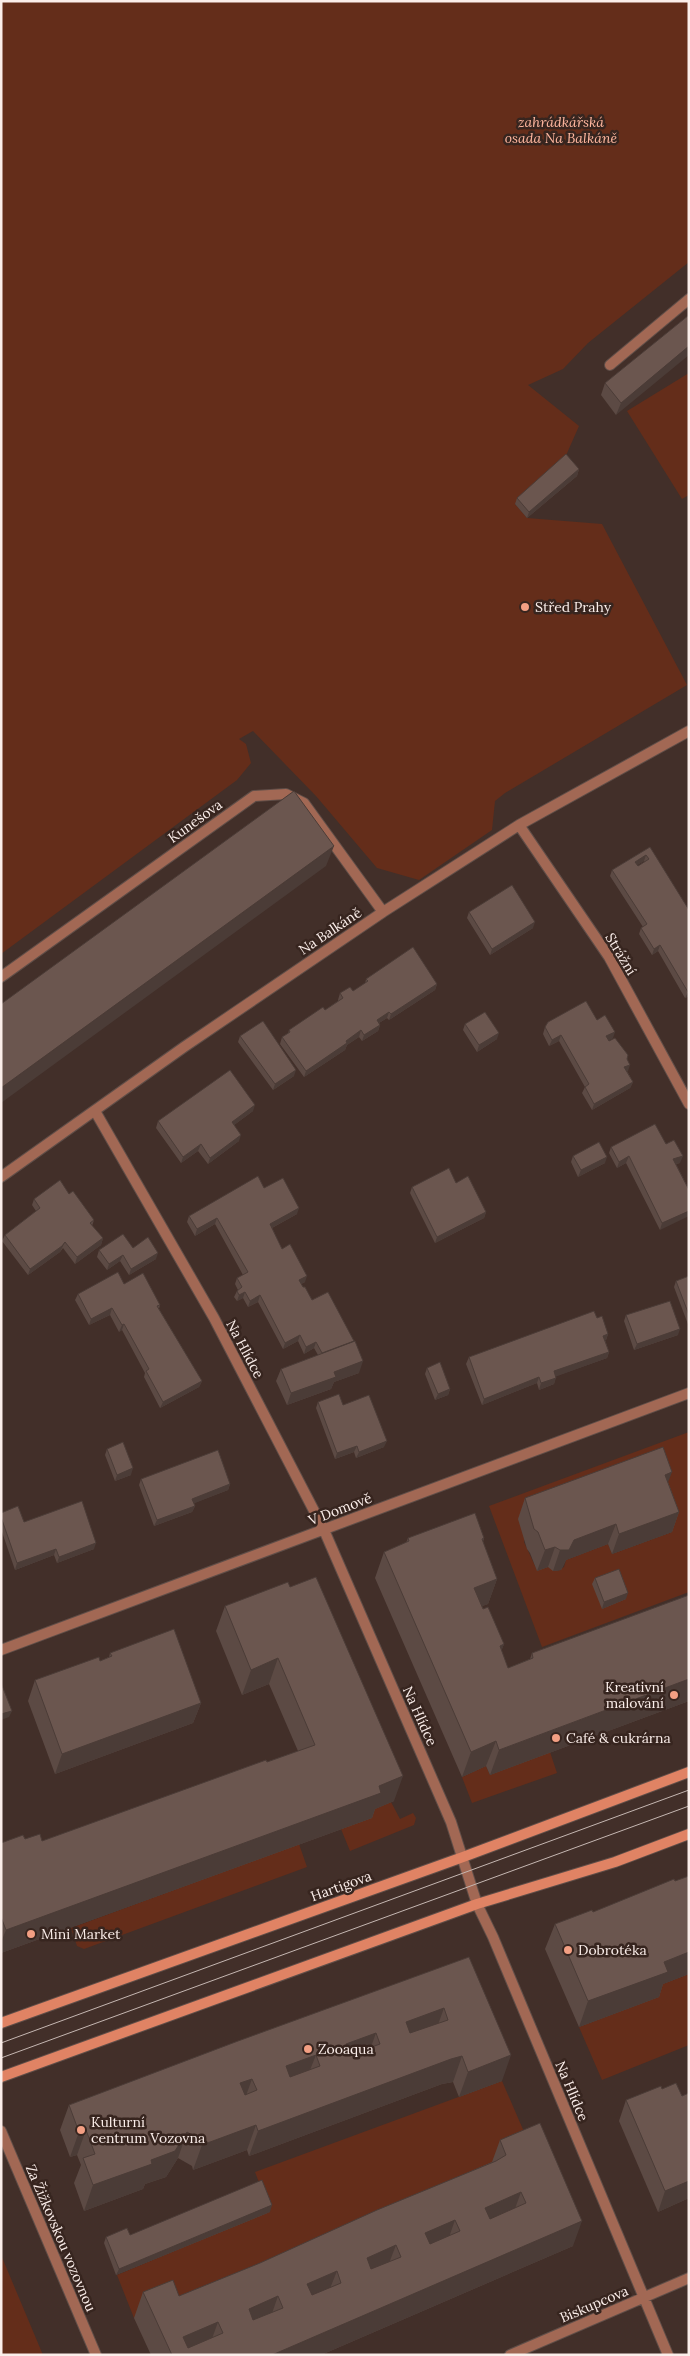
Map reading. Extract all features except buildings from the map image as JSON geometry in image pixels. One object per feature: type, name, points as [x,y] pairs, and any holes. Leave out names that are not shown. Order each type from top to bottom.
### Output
[{"type":"main road","name":"Hartigova","points":[[1,2023],[463,1857],[689,1772]]},
{"type":"main road","points":[[1,2077],[477,1904],[615,1862],[689,1834]]},
{"type":"street","points":[[610,365],[689,299]]},
{"type":"street","name":"Na Balkáně","points":[[1,1177],[184,1046],[383,912],[519,825],[689,731]]},
{"type":"street","name":"Kunešova","points":[[1,977],[254,796],[286,794],[304,803],[383,912]]},
{"type":"street","name":"Strážní","points":[[519,825],[608,957],[686,1092],[689,1104]]},
{"type":"street","name":"Na Hlídce","points":[[95,1111],[214,1318],[324,1530],[451,1822],[477,1904],[493,1937],[668,2355]]},
{"type":"street","name":"V Domově","points":[[1,1650],[689,1393]]},
{"type":"street","name":"Za Žižkovskou vozovnou","points":[[1,2132],[96,2355]]},
{"type":"street","name":"Biskupcova","points":[[510,2355],[689,2278]]},
{"type":"green space","name":"zahrádkářská osada Na Balkáně","points":[[1,1],[689,1],[689,262],[588,343],[563,369],[528,385],[579,426],[564,460],[515,504],[527,518],[602,524],[687,685],[505,793],[495,801],[492,830],[419,880],[377,868],[316,796],[253,731],[239,739],[246,744],[251,763],[237,780],[1,954]]},
{"type":"green space","points":[[689,373],[689,495],[682,499],[627,411]]},
{"type":"green space","points":[[689,1432],[689,1592],[542,1647],[489,1506]],"holes":[[[672,1532],[612,1554],[608,1544],[566,1560],[564,1567],[558,1571],[548,1567],[537,1570],[524,1542],[525,1538]]]},
{"type":"green space","points":[[550,1752],[557,1773],[472,1803],[462,1777],[486,1766],[490,1775]]},
{"type":"green space","points":[[391,1802],[400,1819],[413,1813],[416,1818],[414,1825],[350,1851],[341,1829],[370,1811]]},
{"type":"green space","points":[[299,1844],[307,1867],[84,1949],[77,1946],[71,1928]]},
{"type":"green space","points":[[689,1974],[689,2045],[602,2080],[579,2027],[658,1997],[655,1987]]},
{"type":"green space","points":[[502,2081],[531,2148],[134,2318],[117,2275],[270,2211],[255,2172]]},
{"type":"green space","points":[[1,2255],[43,2355],[1,2355]]},
{"type":"tram line","points":[[1,2043],[689,1790]]},
{"type":"tram line","points":[[1,2058],[689,1806]]},
{"type":"place","name":"Střed Prahy","points":[[525,607]]},
{"type":"place","name":"Kreativní malování","points":[[674,1695]]},
{"type":"place","name":"Café & cukrárna","points":[[556,1738]]},
{"type":"place","name":"Mini Market","points":[[31,1934]]},
{"type":"place","name":"Dobrotéka","points":[[568,1950]]},
{"type":"place","name":"Zooaqua","points":[[308,2049]]},
{"type":"place","name":"Kulturní centrum Vozovna","points":[[81,2130]]}]
